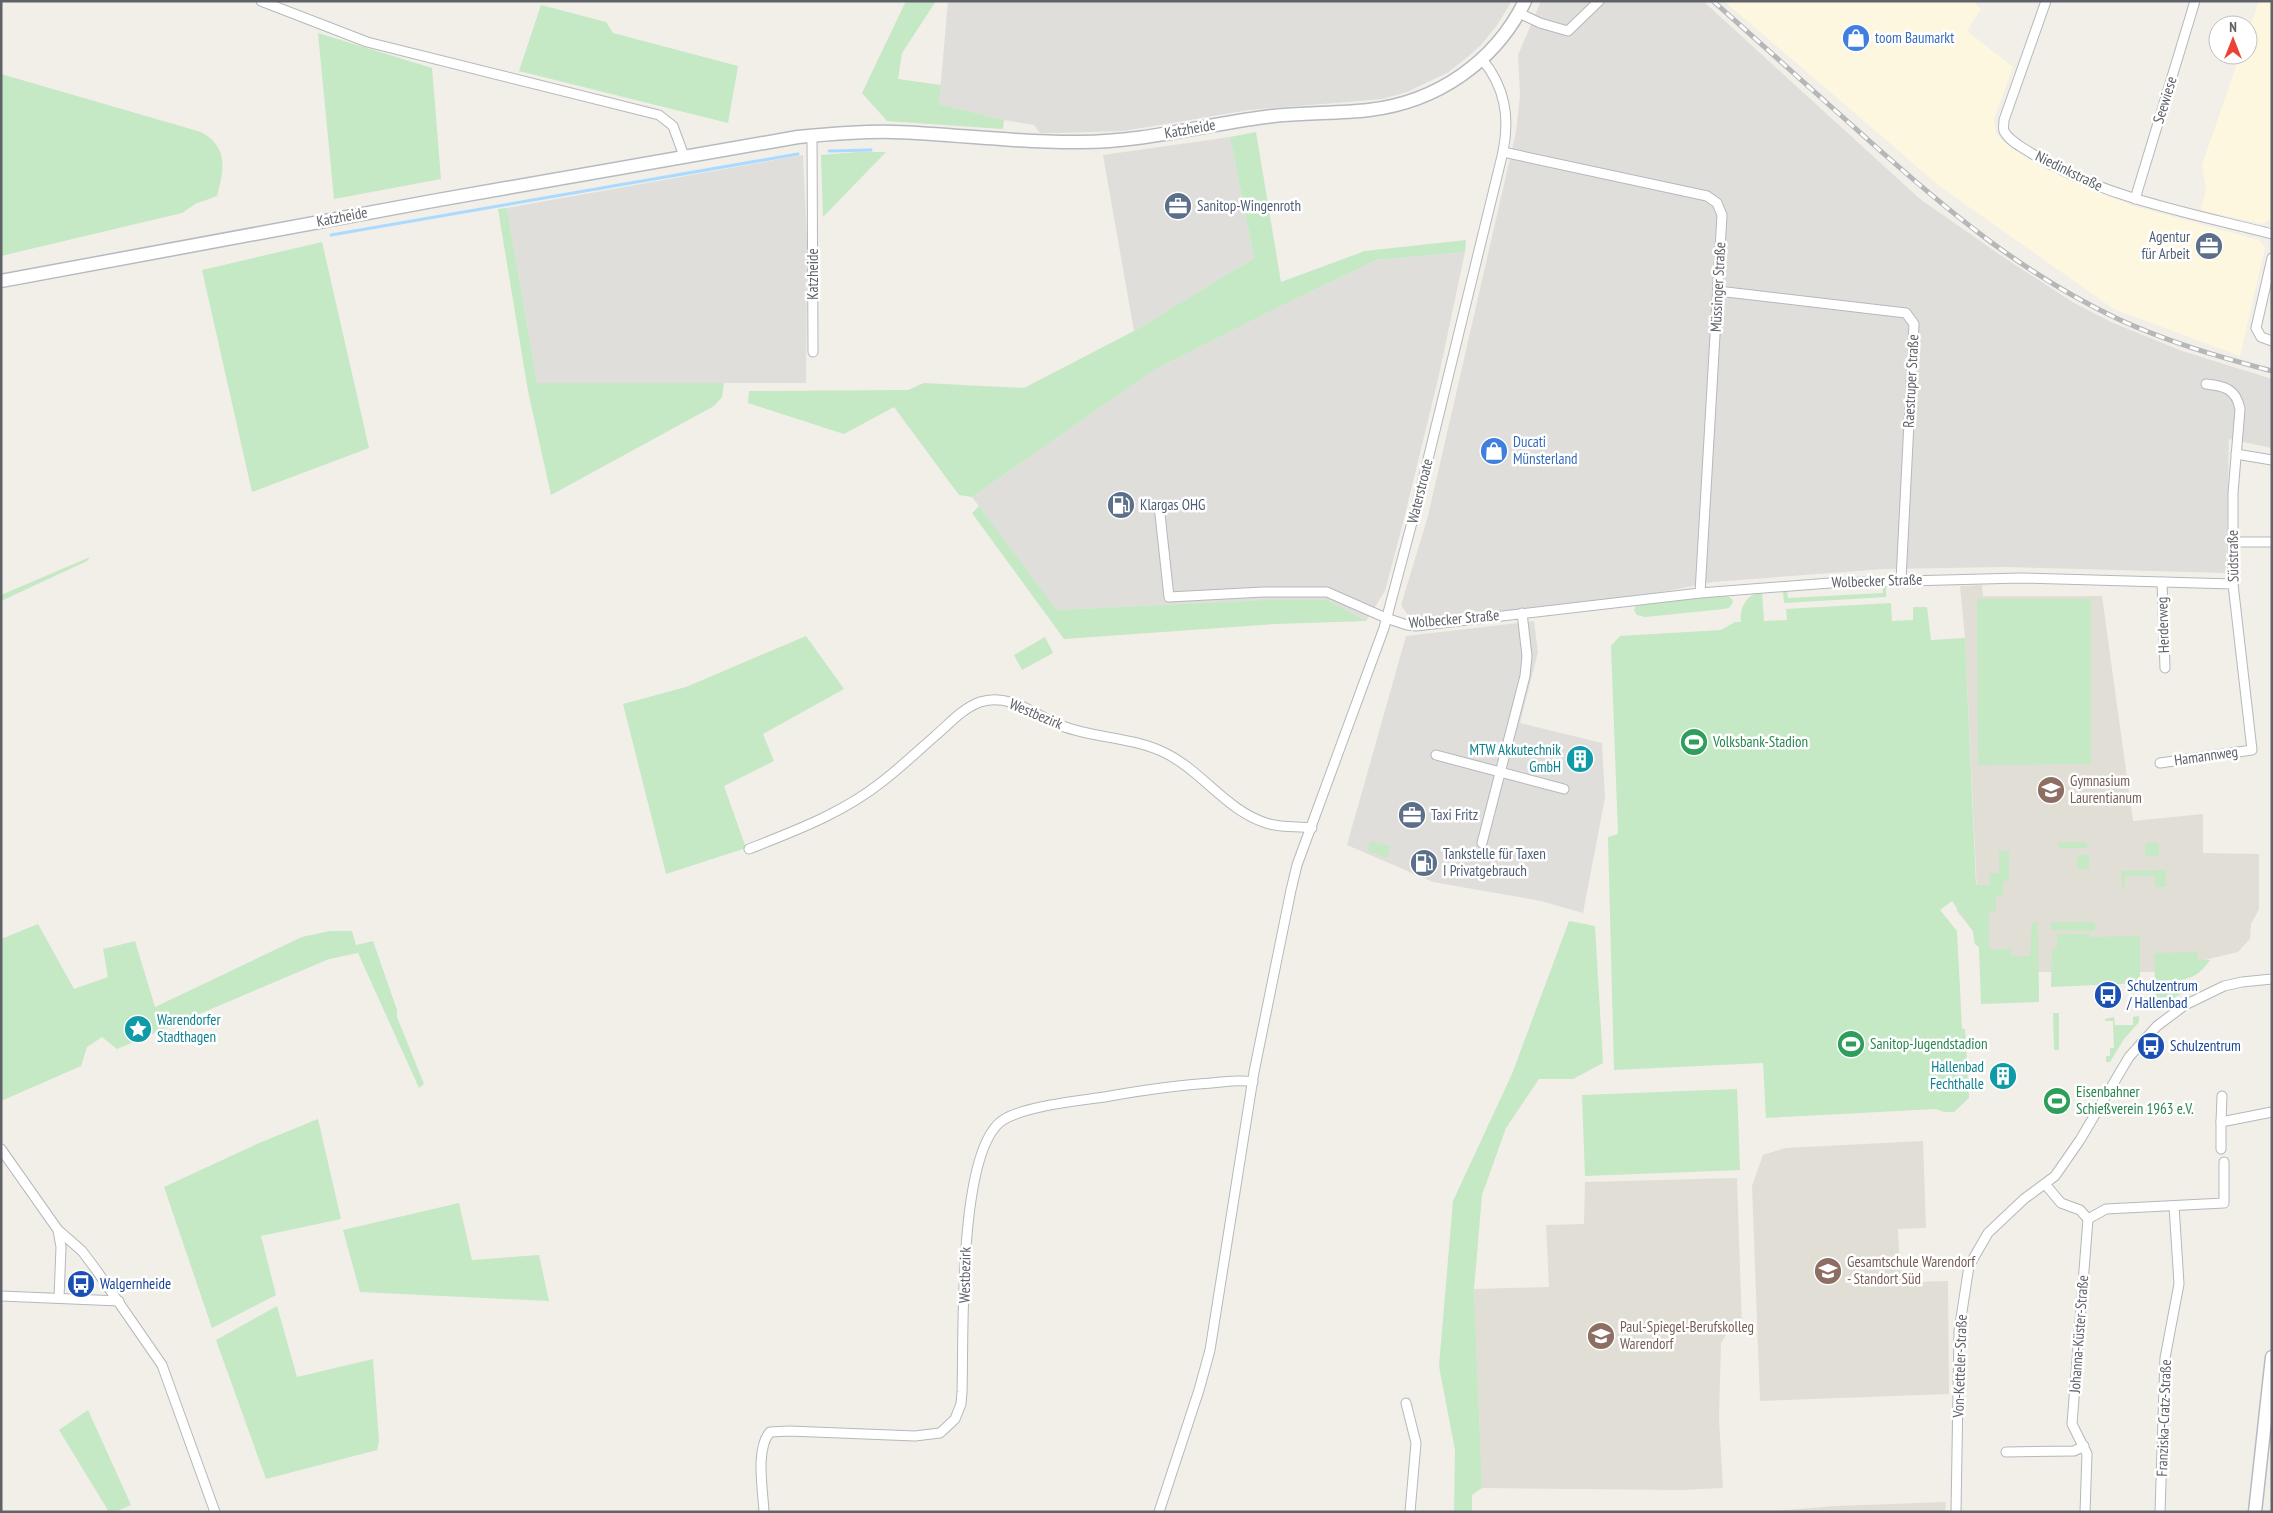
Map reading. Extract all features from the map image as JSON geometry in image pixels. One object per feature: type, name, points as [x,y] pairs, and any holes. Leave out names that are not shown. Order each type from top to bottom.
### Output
[{"type":"street","points":[[260,1],[367,42],[659,115],[673,126],[684,156]]},
{"type":"street","points":[[1522,7],[1540,23],[1568,31],[1599,1]]},
{"type":"street","name":"Niedinkstraße","points":[[2046,1],[2004,120],[2004,130],[2015,142],[2043,160],[2098,186],[2135,199],[2272,234]]},
{"type":"street","name":"Seewiese","points":[[2135,199],[2195,1]]},
{"type":"street","name":"Katzheide","points":[[1,281],[684,156],[812,136],[892,132],[1045,142],[1081,142],[1126,139],[1266,116],[1368,110],[1422,97],[1446,86],[1482,59],[1502,37],[1522,7]]},
{"type":"street","name":"Waterstroate","points":[[1386,618],[1421,487],[1503,152],[1506,127],[1503,95],[1494,74],[1482,59]]},
{"type":"street","name":"Katzheide","points":[[812,136],[813,352]]},
{"type":"street","name":"Müssinger Straße","points":[[1503,152],[1707,196],[1717,203],[1722,215],[1700,593]]},
{"type":"street","points":[[2272,258],[2256,324],[2259,334],[2272,341]]},
{"type":"street","name":"Raestruper Straße","points":[[1718,291],[1906,313],[1914,324],[1901,580]]},
{"type":"street","name":"Südstraße","points":[[2206,384],[2222,385],[2238,397],[2240,409],[2232,542],[2233,584],[2252,750]]},
{"type":"street","points":[[2236,454],[2272,460]]},
{"type":"street","points":[[1159,505],[1168,597],[1263,592],[1327,592],[1386,618],[1381,638],[1361,688],[1290,890],[1253,1082],[1210,1350],[1199,1390],[1159,1512]]},
{"type":"street","points":[[2232,542],[2272,542]]},
{"type":"street","name":"Wolbecker Straße","points":[[1386,618],[1416,626],[1700,593],[1789,585],[1901,580],[2021,578],[2233,584]]},
{"type":"street","name":"Herderweg","points":[[2162,582],[2165,668]]},
{"type":"street","points":[[1482,843],[1527,664],[1522,613]]},
{"type":"street","name":"Westbezirk","points":[[749,849],[833,814],[882,781],[961,714],[980,702],[994,700],[1006,700],[1020,705],[1063,726],[1125,739],[1161,751],[1177,760],[1251,817],[1278,826],[1312,828]]},
{"type":"street","name":"Hamannweg","points":[[2160,763],[2252,750]]},
{"type":"street","points":[[1436,756],[1564,789]]},
{"type":"street","name":"Von-Ketteler-Straße","points":[[1956,1512],[1959,1331],[1969,1266],[1988,1233],[2024,1199],[2055,1176],[2069,1157],[2129,1057],[2157,1026],[2185,1005],[2224,986],[2272,979]]},
{"type":"street","name":"Westbezirk","points":[[764,1512],[762,1456],[764,1439],[770,1432],[789,1431],[914,1436],[940,1433],[955,1419],[961,1404],[962,1392],[968,1214],[973,1182],[984,1146],[992,1131],[1002,1121],[1030,1110],[1165,1087],[1239,1080],[1253,1082]]},
{"type":"street","points":[[2221,1148],[2222,1096]]},
{"type":"street","points":[[2221,1122],[2272,1112]]},
{"type":"street","points":[[1,1150],[58,1230],[82,1251],[162,1364],[215,1512]]},
{"type":"street","points":[[2045,1184],[2060,1202],[2080,1210],[2088,1219],[2106,1209],[2224,1203],[2224,1162]]},
{"type":"street","name":"Franziska-Cratz-Straße","points":[[2160,1512],[2165,1358],[2179,1284],[2174,1206]]},
{"type":"street","name":"Johanna-Küster-Straße","points":[[2085,1512],[2087,1454],[2072,1424],[2088,1219]]},
{"type":"street","points":[[58,1230],[61,1247],[58,1298]]},
{"type":"street","points":[[1,1296],[119,1301]]},
{"type":"street","points":[[2255,1512],[2272,1357]]},
{"type":"street","points":[[1406,1403],[1416,1443],[1410,1512]]},
{"type":"street","points":[[2006,1452],[2074,1451],[2084,1446]]},
{"type":"shaded area","points":[[948,1],[1512,1],[1497,25],[1481,45],[1447,73],[1407,92],[1382,99],[1249,110],[1123,131],[1040,133],[1034,125],[1004,120],[939,104]]},
{"type":"shaded area","points":[[1541,1],[1703,1],[1920,199],[2006,259],[2074,303],[2111,322],[2182,351],[2272,379],[2272,448],[2229,439],[2226,573],[2005,567],[1884,569],[1713,582],[1611,602],[1421,618],[1407,614],[1401,605],[1428,516],[1516,132],[1520,96],[1518,55]]},
{"type":"shaded area","points":[[1724,1],[1973,1],[1981,9],[1967,31],[2013,67],[1994,119],[1996,134],[2011,148],[2040,166],[2097,192],[2134,206],[2259,240],[2265,248],[2240,356],[2114,309],[1942,188]]},
{"type":"shaded area","points":[[2259,1],[2272,1],[2272,219],[2262,224],[2201,210],[2206,189],[2202,165],[2237,65],[2258,65],[2258,15],[2254,15]]},
{"type":"shaded area","name":"Sanitop-Wingenroth","points":[[1230,137],[1254,258],[1134,331],[1103,155]]},
{"type":"shaded area","points":[[803,155],[807,243],[806,383],[537,383],[507,208]]},
{"type":"shaded area","points":[[1465,252],[1439,375],[1385,591],[1366,621],[1328,600],[1264,600],[1057,610],[972,497],[1154,370],[1279,307],[1376,260]]},
{"type":"shaded area","name":"Gymnasium Laurentianum","points":[[1982,585],[1983,596],[2102,596],[2133,821],[2203,814],[2203,853],[2259,854],[2259,909],[2251,924],[2250,939],[2238,952],[2155,972],[1981,972],[1979,947],[1975,944],[1973,931],[1956,910],[1977,893],[1965,638],[1960,586]]},
{"type":"shaded area","points":[[1534,621],[1538,652],[1520,723],[1602,743],[1605,798],[1583,913],[1541,901],[1433,882],[1347,845],[1406,636]]},
{"type":"shaded area","name":"Gesamtschule Warendorf - Standort Süd","points":[[1923,1141],[1926,1228],[1898,1229],[1900,1271],[1911,1271],[1912,1282],[1948,1281],[1949,1394],[1760,1401],[1752,1186],[1763,1155],[1785,1148]]},
{"type":"shaded area","name":"Paul-Spiegel-Berufskolleg Warendorf","points":[[1737,1178],[1742,1328],[1730,1329],[1721,1343],[1719,1418],[1723,1488],[1682,1490],[1482,1488],[1474,1289],[1549,1287],[1546,1225],[1584,1224],[1585,1182]]},
{"type":"shaded area","points":[[1946,1502],[1945,1512],[1764,1512],[1835,1506]]},
{"type":"green space","points":[[906,1],[936,1],[902,53],[898,79],[941,85],[939,104],[1004,120],[1003,129],[887,121],[862,93]]},
{"type":"green space","points":[[541,5],[606,22],[613,33],[738,66],[728,123],[519,71]]},
{"type":"green space","points":[[318,33],[432,68],[441,179],[334,199]]},
{"type":"green space","points":[[1,74],[201,132],[216,145],[222,160],[217,196],[195,204],[182,213],[1,256]]},
{"type":"green space","points":[[1256,132],[1281,282],[1365,251],[1466,240],[1465,252],[1376,260],[1279,307],[1154,370],[972,497],[959,495],[894,407],[844,434],[748,403],[749,391],[908,390],[924,383],[1024,388],[1134,331],[1254,258],[1230,137]]},
{"type":"green space","points":[[886,152],[823,217],[821,155]]},
{"type":"green space","points":[[507,208],[537,383],[724,383],[722,397],[714,406],[551,495],[528,391],[498,209]]},
{"type":"green space","points":[[322,242],[369,448],[252,492],[202,270]]},
{"type":"green space","points":[[979,506],[1057,610],[1264,600],[1328,600],[1366,621],[1274,624],[1064,639],[972,513]]},
{"type":"green space","points":[[90,557],[87,561],[1,601],[1,595]]},
{"type":"green space","points":[[1883,585],[1886,585],[1886,597],[1784,603],[1783,591],[1787,590],[1788,598],[1883,593]]},
{"type":"green space","points":[[1762,592],[1764,621],[1787,620],[1786,609],[1891,603],[1892,621],[1913,620],[1913,607],[1927,607],[1931,640],[1965,638],[1976,885],[1990,885],[1990,873],[1999,873],[1999,851],[2009,851],[2009,881],[2003,881],[2003,896],[1996,896],[1996,911],[1989,911],[1989,949],[2011,949],[2011,956],[2030,956],[2032,922],[2038,922],[2039,1002],[1981,1004],[1979,947],[1975,944],[1973,931],[1952,901],[1940,910],[1957,931],[1962,1029],[1965,1029],[1969,1098],[1954,1112],[1944,1112],[1936,1109],[1766,1118],[1763,1063],[1614,1070],[1608,837],[1618,834],[1611,646],[1620,636],[1721,630],[1735,622],[1741,622],[1743,606],[1753,595]]},
{"type":"green space","points":[[1726,595],[1733,602],[1729,608],[1724,609],[1645,617],[1637,615],[1634,610],[1636,606],[1640,605]]},
{"type":"green space","points":[[1977,599],[2091,599],[2091,764],[1978,765]]},
{"type":"green space","points":[[806,636],[844,689],[763,734],[774,761],[724,786],[746,848],[666,874],[623,704],[686,687]]},
{"type":"green space","points":[[1045,637],[1053,653],[1022,670],[1014,655]]},
{"type":"green space","points":[[1370,841],[1390,846],[1387,858],[1368,851]]},
{"type":"green space","points":[[2058,842],[2087,842],[2087,848],[2058,848]]},
{"type":"green space","points":[[2145,843],[2159,843],[2159,856],[2145,856]]},
{"type":"green space","points":[[2077,855],[2089,855],[2089,869],[2077,869]]},
{"type":"green space","points":[[2166,870],[2166,887],[2155,887],[2155,876],[2125,876],[2125,887],[2122,887],[2121,871]]},
{"type":"green space","points":[[1569,921],[1595,926],[1603,1063],[1573,1079],[1539,1079],[1506,1128],[1482,1195],[1474,1289],[1482,1488],[1472,1495],[1472,1512],[1454,1512],[1455,1450],[1439,1366],[1453,1201],[1512,1074]]},
{"type":"green space","points":[[2051,922],[2095,922],[2095,931],[2051,930]]},
{"type":"green space","points":[[38,924],[74,989],[108,977],[103,949],[135,941],[155,1007],[302,937],[330,931],[352,931],[356,945],[373,941],[397,1010],[397,1017],[424,1084],[419,1088],[358,953],[329,959],[117,1049],[102,1037],[87,1047],[81,1066],[1,1101],[1,939]]},
{"type":"green space","points":[[2057,934],[2089,934],[2090,937],[2140,936],[2140,983],[2051,987],[2052,949],[2057,948]]},
{"type":"green space","points":[[2198,952],[2198,960],[2210,960],[2198,973],[2186,979],[2155,981],[2154,953]]},
{"type":"green space","points":[[2192,987],[2162,1005],[2159,1003],[2154,990]]},
{"type":"green space","points":[[2053,1013],[2059,1013],[2059,1050],[2054,1050]]},
{"type":"green space","points":[[2139,1016],[2139,1022],[2124,1039],[2110,1062],[2106,1062],[2106,1056],[2110,1056],[2110,1048],[2114,1048],[2113,1021],[2105,1021],[2105,1019],[2114,1017],[2115,1025],[2133,1025],[2133,1017]]},
{"type":"green space","points":[[1737,1089],[1740,1170],[1585,1176],[1582,1095]]},
{"type":"green space","points":[[318,1119],[341,1219],[261,1236],[276,1295],[212,1328],[164,1187],[259,1143]]},
{"type":"green space","points":[[459,1203],[472,1260],[539,1255],[549,1301],[360,1292],[343,1230]]},
{"type":"green space","points":[[277,1306],[297,1377],[373,1359],[379,1442],[377,1450],[266,1479],[216,1340]]},
{"type":"green space","points":[[88,1410],[131,1505],[115,1512],[109,1512],[59,1430]]},
{"type":"waterway","points":[[829,151],[871,150]]},
{"type":"waterway","points":[[331,235],[798,154]]},
{"type":"railway","points":[[1713,1],[1924,189],[2016,260],[2083,301],[2118,319],[2194,348],[2272,371]]},
{"type":"place","name":"toom Baumarkt","points":[[1856,38]]},
{"type":"place","name":"Sanitop-Wingenroth","points":[[1178,206]]},
{"type":"place","name":"Agentur für Arbeit","points":[[2209,246]]},
{"type":"place","name":"Ducati Münsterland","points":[[1494,451]]},
{"type":"place","name":"Klargas OHG","points":[[1121,505]]},
{"type":"place","name":"Volksbank-Stadion","points":[[1694,742]]},
{"type":"place","name":"MTW Akkutechnik GmbH","points":[[1580,759]]},
{"type":"place","name":"Gymnasium Laurentianum","points":[[2051,790]]},
{"type":"place","name":"Taxi Fritz","points":[[1412,815]]},
{"type":"place","name":"Tankstelle für Taxen I Privatgebrauch","points":[[1424,863]]},
{"type":"place","name":"Schulzentrum / Hallenbad","points":[[2108,995]]},
{"type":"place","name":"Warendorfer Stadthagen","points":[[138,1029]]},
{"type":"place","name":"Sanitop-Jugendstadion","points":[[1851,1044]]},
{"type":"place","name":"Schulzentrum","points":[[2151,1046]]},
{"type":"place","name":"Hallenbad Fechthalle","points":[[2003,1076]]},
{"type":"place","name":"Eisenbahner Schießverein 1963 e.V.","points":[[2057,1101]]},
{"type":"place","name":"Gesamtschule Warendorf - Standort Süd","points":[[1828,1271]]},
{"type":"place","name":"Walgernheide","points":[[81,1284]]},
{"type":"place","name":"Paul-Spiegel-Berufskolleg Warendorf","points":[[1601,1336]]}]
